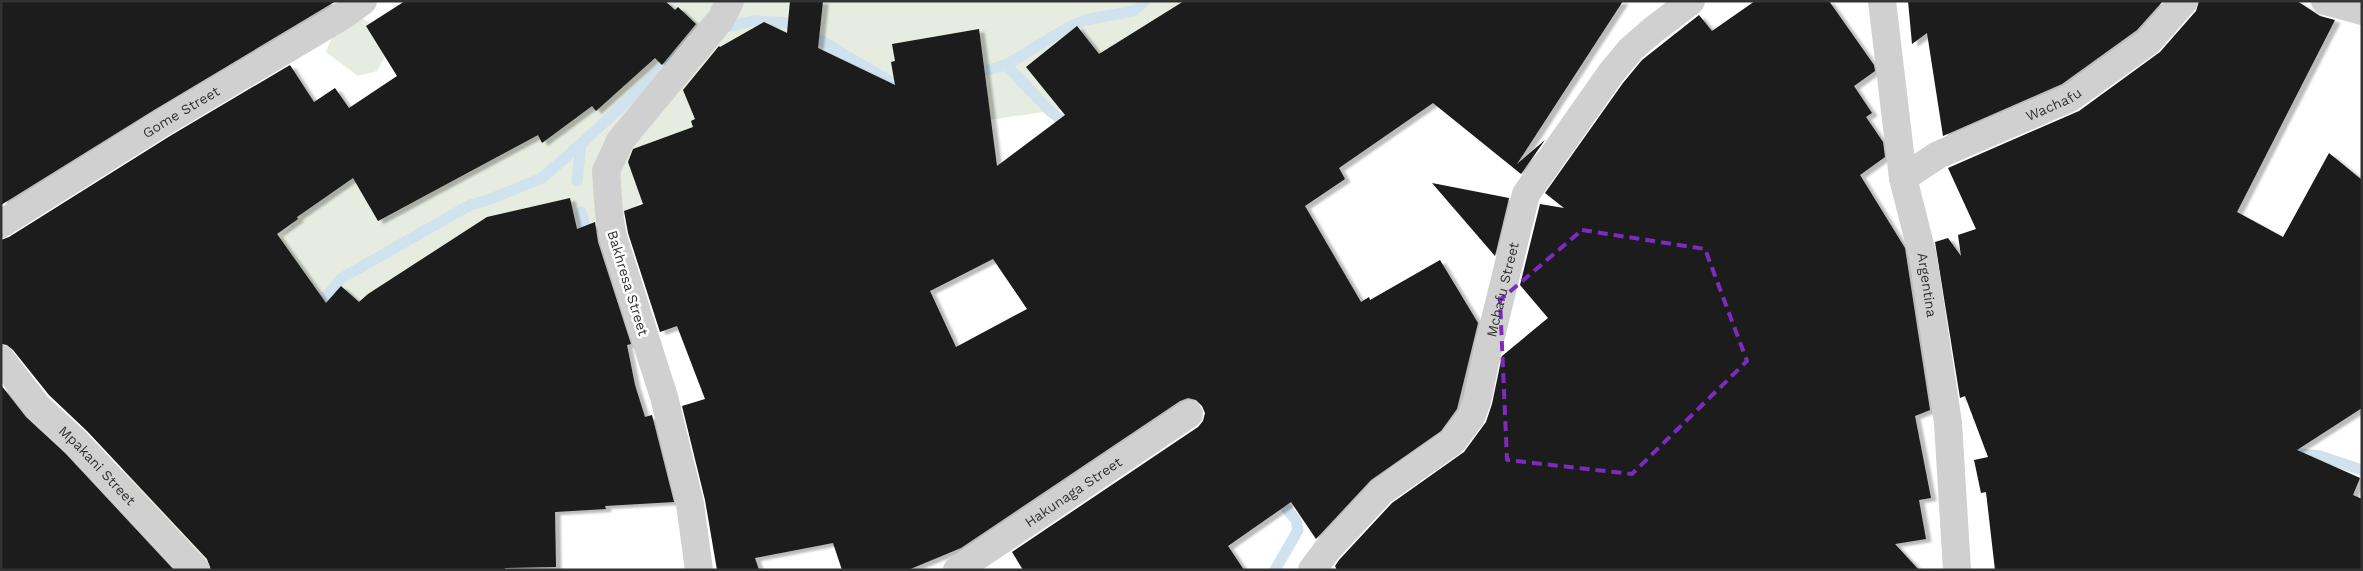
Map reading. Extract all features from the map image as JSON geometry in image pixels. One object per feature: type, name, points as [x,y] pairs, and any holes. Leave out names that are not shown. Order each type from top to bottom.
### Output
[{"type":"street","name":"Gome Street","points":[[1,224],[162,123],[344,15],[363,1]]},
{"type":"street","name":"Bakhresa Street","points":[[699,570],[690,504],[664,397],[613,238],[609,214],[606,170],[620,141],[721,19],[730,1]]},
{"type":"street","name":"Mchafu Street","points":[[1312,570],[1327,550],[1382,491],[1452,442],[1471,417],[1478,402],[1489,344],[1526,194],[1611,72],[1631,49],[1691,1]]},
{"type":"street","name":"Argentina","points":[[1882,1],[1902,178],[1923,257],[1948,423],[1958,570]]},
{"type":"street","name":"Wachafu","points":[[1902,178],[1938,155],[2070,98],[2148,42],[2184,1]]},
{"type":"street","points":[[2325,1],[2362,11]]},
{"type":"street","name":"Mpakani Street","points":[[1,359],[37,406],[76,442],[196,570]]},
{"type":"street","name":"Hakunaga Street","points":[[957,570],[1188,414]]},
{"type":"highlighted area","points":[[1582,230],[1705,249],[1747,361],[1632,474],[1507,460],[1500,300]]},
{"type":"shaded area","points":[[615,1],[1212,1],[1065,109],[952,125],[785,107],[564,254],[215,570],[116,479],[176,395],[231,300],[339,166]]},
{"type":"shaded area","points":[[355,15],[371,23],[389,50],[377,71],[358,76],[326,52],[336,27]]},
{"type":"building","points":[[1,1],[336,1],[154,110],[1,205]]},
{"type":"building","points":[[405,1],[665,1],[675,10],[678,7],[696,24],[662,65],[655,58],[596,111],[592,106],[542,143],[538,135],[378,221],[353,178],[297,217],[298,219],[277,234],[326,303],[341,286],[359,302],[368,294],[487,217],[570,198],[577,229],[595,222],[598,242],[631,344],[627,345],[635,385],[645,417],[652,415],[674,502],[605,506],[606,509],[555,512],[556,567],[505,568],[505,570],[211,570],[207,559],[87,431],[49,395],[13,350],[7,345],[1,344],[1,240],[9,237],[170,136],[290,65],[314,102],[335,88],[349,108],[397,76],[366,26]]},
{"type":"building","points":[[790,1],[823,1],[818,48],[895,85],[891,62],[895,61],[892,44],[979,29],[997,166],[1065,115],[1026,67],[1077,26],[1099,54],[1184,1],[1623,1],[1517,164],[1545,140],[1521,174],[1433,103],[1339,168],[1345,179],[1305,206],[1361,302],[1369,297],[1370,300],[1440,260],[1478,323],[1457,409],[1441,431],[1371,480],[1316,539],[1291,502],[1228,546],[1244,570],[1023,570],[1012,552],[1198,427],[1203,421],[1205,413],[1202,406],[1196,400],[1188,398],[1180,401],[961,548],[908,570],[842,570],[833,543],[755,558],[759,570],[717,570],[705,500],[682,406],[705,399],[677,326],[660,332],[628,233],[624,211],[643,204],[628,162],[633,149],[693,127],[691,121],[695,119],[683,90],[719,46],[764,22],[787,33]],"holes":[[[993,259],[1027,309],[956,347],[930,291]]]},
{"type":"building","points":[[1755,1],[1829,1],[1874,65],[1875,71],[1854,86],[1872,113],[1866,117],[1883,142],[1885,157],[1860,175],[1905,248],[1930,410],[1915,416],[1931,498],[1919,500],[1926,539],[1895,544],[1919,570],[1337,570],[1335,566],[1339,560],[1392,503],[1464,452],[1486,422],[1492,404],[1502,356],[1548,318],[1520,285],[1540,204],[1564,208],[1545,193],[1623,83],[1642,60],[1699,15],[1712,31]]},
{"type":"building","points":[[1908,1],[2163,1],[2137,30],[2062,84],[1943,136],[1927,33],[1912,44]]},
{"type":"building","points":[[2199,1],[2297,1],[2320,16],[2335,20],[2237,212],[2283,237],[2329,153],[2362,180],[2362,408],[2297,450],[2360,478],[2353,495],[2362,499],[2362,570],[1995,570],[1986,492],[1981,493],[1974,460],[1988,457],[1965,396],[1960,398],[1935,242],[1948,238],[1961,256],[1958,235],[1976,229],[1948,168],[2079,111],[2160,52],[2196,11]]},
{"type":"building","points":[[1432,183],[1509,198],[1495,256]]},
{"type":"building","points":[[1,385],[26,417],[65,453],[174,570],[1,570]]},
{"type":"waterway","points":[[970,75],[1006,65],[1069,27],[1085,20],[1133,11],[1145,1]]},
{"type":"waterway","points":[[718,29],[753,21],[791,23],[896,85],[909,83]]},
{"type":"waterway","points":[[314,311],[342,278],[470,205],[488,200],[542,178],[674,57]]},
{"type":"waterway","points":[[1006,65],[1050,111],[1071,127]]},
{"type":"waterway","points":[[577,181],[581,144]]},
{"type":"waterway","points":[[581,212],[589,240]]},
{"type":"waterway","points":[[2293,453],[2320,456],[2362,470]]},
{"type":"waterway","points":[[1275,495],[1296,520],[1298,530],[1275,570]]}]
